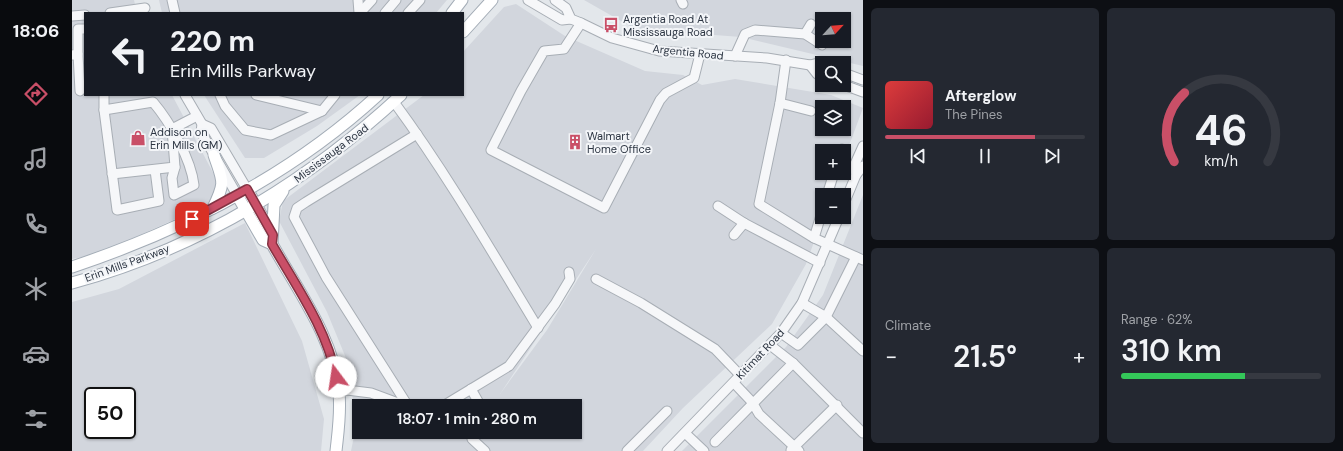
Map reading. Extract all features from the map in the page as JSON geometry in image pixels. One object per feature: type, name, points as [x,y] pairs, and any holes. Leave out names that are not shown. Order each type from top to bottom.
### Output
[{"type":"main road","points":[[453,12],[462,0]]},
{"type":"main road","points":[[464,31],[490,3]]},
{"type":"main road","name":"Mississauga Road","points":[[242,192],[293,161],[325,138],[377,96]]},
{"type":"main road","name":"Mississauga Road","points":[[251,209],[287,186],[357,134],[398,99]]},
{"type":"main road","points":[[213,208],[221,192],[223,183],[214,155]]},
{"type":"main road","points":[[287,186],[274,206],[272,240],[322,334],[334,365],[339,389],[340,417],[336,451]]},
{"type":"main road","points":[[242,192],[251,209],[263,240],[272,240]]},
{"type":"main road","name":"Erin Mills Parkway","points":[[72,267],[170,230],[242,192]]},
{"type":"main road","name":"Erin Mills Parkway","points":[[72,283],[134,263],[198,236],[251,209]]},
{"type":"street","points":[[172,0],[175,12]]},
{"type":"street","points":[[358,0],[359,12]]},
{"type":"street","points":[[360,12],[372,0]]},
{"type":"street","points":[[386,12],[396,0]]},
{"type":"street","points":[[409,12],[420,0]]},
{"type":"street","points":[[490,3],[499,0]]},
{"type":"street","name":"Argentia Road","points":[[528,0],[562,20],[571,18]]},
{"type":"street","name":"Argentia Road","points":[[555,0],[566,8],[571,18],[581,24],[612,38],[659,51],[786,60],[810,65],[815,64]]},
{"type":"street","points":[[116,12],[145,7]]},
{"type":"street","points":[[72,16],[84,15]]},
{"type":"street","points":[[581,24],[564,49],[544,51],[521,91],[491,150],[604,208],[660,100],[666,93],[694,78],[700,54]]},
{"type":"street","points":[[805,34],[811,24]]},
{"type":"street","points":[[79,91],[75,54],[78,29],[84,29]]},
{"type":"street","points":[[735,56],[745,34],[755,30],[805,34],[815,40]]},
{"type":"street","points":[[781,333],[798,344],[826,317],[860,259],[828,243],[814,238],[759,204],[780,103],[786,60]]},
{"type":"street","points":[[810,65],[815,71]]},
{"type":"street","points":[[851,76],[863,80]]},
{"type":"street","points":[[851,88],[863,92]]},
{"type":"street","points":[[104,96],[104,110],[117,210],[159,201],[156,170]]},
{"type":"street","points":[[186,96],[200,120],[211,128],[242,192]]},
{"type":"street","points":[[221,96],[226,106],[245,130],[271,135],[322,111],[334,96]]},
{"type":"street","points":[[260,96],[322,111]]},
{"type":"street","points":[[398,99],[417,134],[470,216],[538,328]]},
{"type":"street","points":[[104,110],[153,102],[163,113],[172,129],[192,172],[194,186],[174,195],[172,178],[175,168],[172,129]]},
{"type":"street","points":[[780,103],[811,111]]},
{"type":"street","points":[[172,129],[200,120]]},
{"type":"street","points":[[200,120],[201,132],[214,155],[242,192]]},
{"type":"street","points":[[403,399],[326,277],[294,217],[297,208],[417,134]]},
{"type":"street","points":[[856,175],[854,166],[863,146]]},
{"type":"street","points":[[851,188],[856,175],[863,166]]},
{"type":"street","points":[[112,174],[175,168]]},
{"type":"street","points":[[718,206],[744,223],[820,263]]},
{"type":"street","points":[[734,235],[744,223]]},
{"type":"street","points":[[814,238],[818,224]]},
{"type":"street","name":"Kitimat Road","points":[[667,451],[781,333],[802,303],[836,224]]},
{"type":"street","points":[[455,399],[509,366],[538,328],[570,279],[569,272]]},
{"type":"street","points":[[596,279],[641,303],[715,349],[740,375]]},
{"type":"street","points":[[802,303],[826,317],[863,351]]},
{"type":"street","points":[[770,346],[793,363],[837,405],[863,433]]},
{"type":"street","points":[[715,442],[752,402],[793,363]]},
{"type":"street","points":[[734,383],[752,402],[760,414],[794,450],[837,405]]},
{"type":"street","points":[[339,389],[371,393],[388,399]]},
{"type":"street","points":[[471,390],[477,399]]},
{"type":"street","points":[[627,451],[667,411]]},
{"type":"street","points":[[685,433],[704,451]]},
{"type":"street","points":[[472,439],[485,451]]},
{"type":"shaded area","points":[[72,0],[134,0],[137,12],[84,12],[84,96],[173,96],[219,184],[213,202],[98,254],[72,259]]},
{"type":"shaded area","points":[[159,0],[447,0],[437,12],[162,12]]},
{"type":"shaded area","points":[[584,0],[863,0],[863,66],[851,63],[851,56],[821,56],[741,37],[635,29]]},
{"type":"shaded area","points":[[516,4],[565,36],[645,71],[683,75],[702,85],[735,79],[831,95],[843,100],[815,100],[815,136],[851,136],[851,103],[863,108],[850,144],[815,144],[815,180],[836,180],[834,188],[815,188],[815,224],[820,224],[806,264],[772,324],[683,408],[643,451],[351,451],[353,439],[582,439],[582,399],[353,399],[348,363],[327,312],[279,221],[283,201],[423,96],[464,96],[464,51],[504,7]],"holes":[[[596,249],[547,330],[500,394]]]},
{"type":"shaded area","points":[[205,96],[359,96],[317,126],[264,158],[245,158]]},
{"type":"shaded area","points":[[863,195],[863,451],[682,451],[786,347],[823,295]]},
{"type":"shaded area","points":[[245,223],[302,341],[324,419],[321,451],[72,451],[72,302],[119,289]]},
{"type":"place","name":"Argentia Road At Mississauga Road","points":[[611,25]]},
{"type":"place","name":"Addison on Erin Mills (GM)","points":[[138,138]]},
{"type":"place","name":"Walmart Home Office","points":[[575,142]]},
{"type":"route","points":[[192,219],[247,189],[273,235],[272,244],[322,334],[334,365],[336,377]]}]
